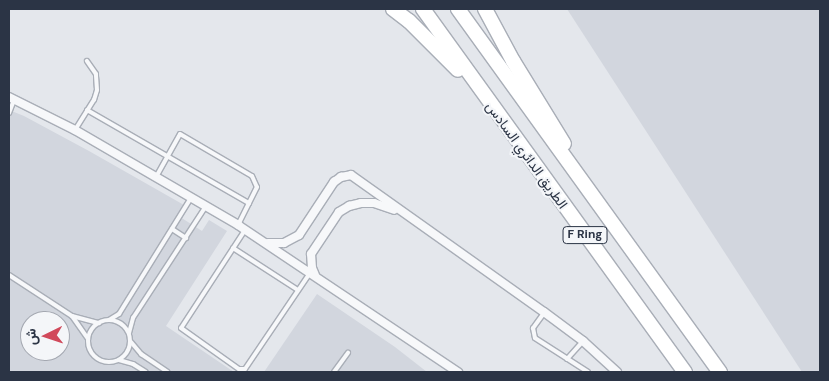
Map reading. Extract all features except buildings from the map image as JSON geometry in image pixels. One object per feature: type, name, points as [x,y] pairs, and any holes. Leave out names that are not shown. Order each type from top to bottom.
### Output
[{"type":"highway","points":[[393,9],[409,21],[486,98]]},
{"type":"highway","name":"الطريق الدائري السادس","points":[[423,9],[679,370]]},
{"type":"highway","name":"الطريق الدائري السادس","points":[[458,9],[720,372]]},
{"type":"highway","points":[[485,9],[509,54],[604,211]]},
{"type":"street","points":[[12,98],[75,130],[238,225],[313,273],[458,372]]},
{"type":"street","points":[[266,243],[284,243],[300,235],[334,182],[346,175],[357,178],[399,211],[583,341],[617,372]]},
{"type":"street","points":[[313,273],[311,254],[338,212],[349,206],[368,202],[399,211]]},
{"type":"lane","points":[[75,130],[96,95],[98,85],[94,70],[87,61]]},
{"type":"lane","points":[[9,113],[12,98]]},
{"type":"lane","points":[[87,110],[249,203]]},
{"type":"lane","points":[[156,177],[180,134],[255,178],[257,187],[238,225]]},
{"type":"lane","points":[[9,275],[72,316],[99,322],[109,320],[119,314],[192,198]]},
{"type":"lane","points":[[99,322],[91,329],[88,339],[89,349],[95,358],[109,363],[119,360],[128,350],[129,333],[133,318],[206,206]]},
{"type":"lane","points":[[172,229],[186,238]]},
{"type":"lane","points":[[245,230],[181,328],[239,369],[245,368],[298,290],[313,273]]},
{"type":"lane","points":[[233,248],[298,290]]},
{"type":"lane","points":[[544,312],[533,328],[534,336],[588,372]]},
{"type":"lane","points":[[72,316],[88,339]]},
{"type":"lane","points":[[109,320],[119,322],[129,333]]},
{"type":"lane","points":[[130,341],[141,354],[168,372]]},
{"type":"lane","points":[[566,359],[583,341]]},
{"type":"lane","points":[[334,372],[348,353]]},
{"type":"lane","points":[[119,360],[133,364],[146,372]]},
{"type":"shaded area","points":[[567,9],[820,9],[820,372],[802,372]]},
{"type":"shaded area","points":[[9,110],[24,116],[89,151],[184,205],[177,215],[202,231],[209,220],[227,231],[166,326],[234,372],[9,372]]},
{"type":"shaded area","points":[[317,294],[395,347],[427,372],[264,372]]}]
